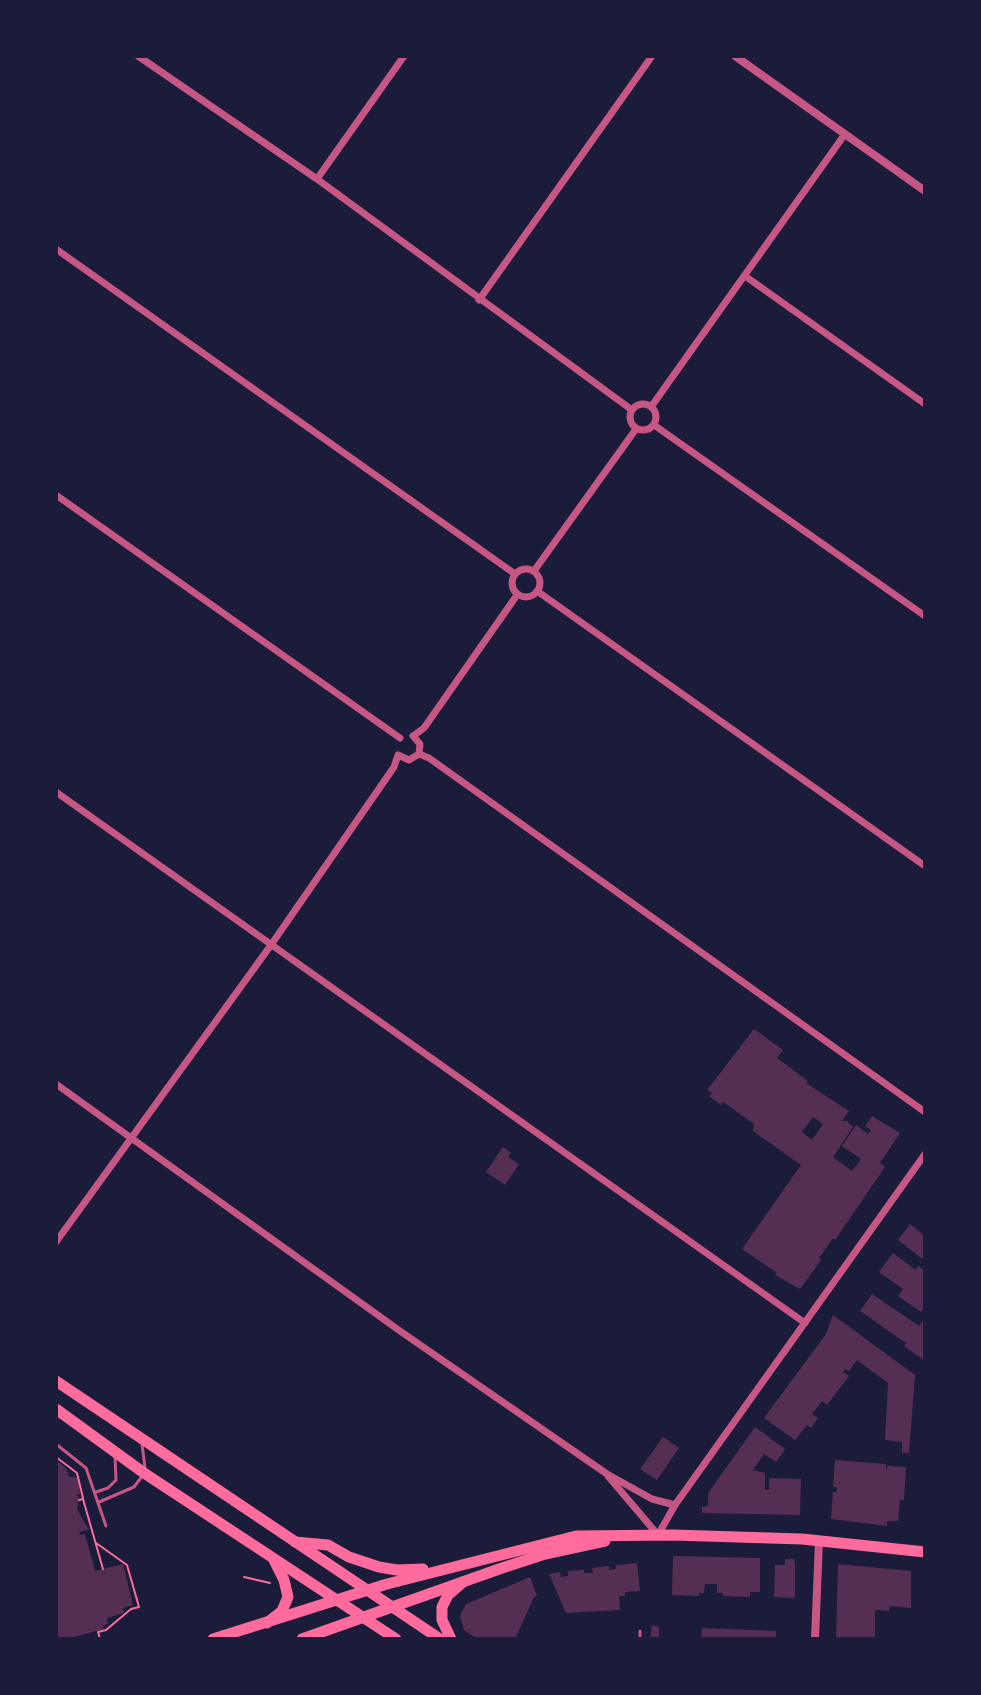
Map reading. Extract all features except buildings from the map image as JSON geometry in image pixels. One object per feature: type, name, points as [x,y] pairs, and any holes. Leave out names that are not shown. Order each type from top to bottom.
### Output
[{"type":"main road","points":[[56,1381],[440,1639]]},
{"type":"main road","points":[[56,1409],[144,1473],[396,1639]]},
{"type":"main road","points":[[302,1639],[545,1554],[637,1534]]},
{"type":"main road","points":[[213,1639],[369,1590],[576,1536],[637,1534],[819,1541],[925,1552]]},
{"type":"main road","points":[[295,1542],[328,1545],[379,1567],[397,1570],[444,1569]]},
{"type":"main road","points":[[267,1623],[282,1611],[288,1597],[274,1559]]},
{"type":"main road","points":[[451,1639],[442,1620],[442,1607],[448,1595],[463,1582]]},
{"type":"street","points":[[138,56],[317,179],[632,410]]},
{"type":"street","points":[[317,179],[404,56]]},
{"type":"street","points":[[479,300],[652,56]]},
{"type":"street","points":[[735,56],[925,191]]},
{"type":"street","points":[[651,407],[845,134]]},
{"type":"street","points":[[56,249],[515,574]]},
{"type":"street","points":[[745,276],[925,404]]},
{"type":"street","points":[[642,404],[651,407],[656,415],[654,425],[645,430],[636,429],[630,422],[632,410],[642,404]]},
{"type":"street","points":[[654,425],[925,616]]},
{"type":"street","points":[[534,571],[636,429]]},
{"type":"street","points":[[56,495],[400,738],[413,736],[424,728],[517,595]]},
{"type":"street","points":[[527,569],[534,571],[539,578],[537,591],[528,597],[517,595],[511,585],[515,574],[527,569]]},
{"type":"street","points":[[537,591],[925,866]]},
{"type":"street","points":[[413,736],[420,744],[419,754]]},
{"type":"street","points":[[56,1242],[271,945],[394,767],[398,755],[396,745],[400,738]]},
{"type":"street","points":[[398,755],[409,760],[419,754]]},
{"type":"street","points":[[419,754],[429,758],[925,1112]]},
{"type":"street","points":[[56,792],[805,1323]]},
{"type":"street","points":[[56,1084],[400,1331],[607,1474],[652,1499],[675,1505]]},
{"type":"street","points":[[607,1474],[658,1535],[675,1505],[925,1154]]},
{"type":"street","points":[[815,1639],[819,1541]]},
{"type":"lane","points":[[99,1502],[134,1487],[144,1473],[141,1436]]},
{"type":"lane","points":[[56,1444],[82,1463],[96,1492],[106,1526]]},
{"type":"lane","points":[[96,1492],[108,1488],[116,1480],[115,1451]]},
{"type":"lane","points":[[640,1631],[640,1639]]},
{"type":"path","points":[[56,1457],[77,1473],[82,1502],[103,1569]]},
{"type":"path","points":[[96,1543],[127,1565],[139,1607],[131,1609],[106,1630],[98,1632],[100,1639]]},
{"type":"path","points":[[244,1577],[276,1584]]}]
